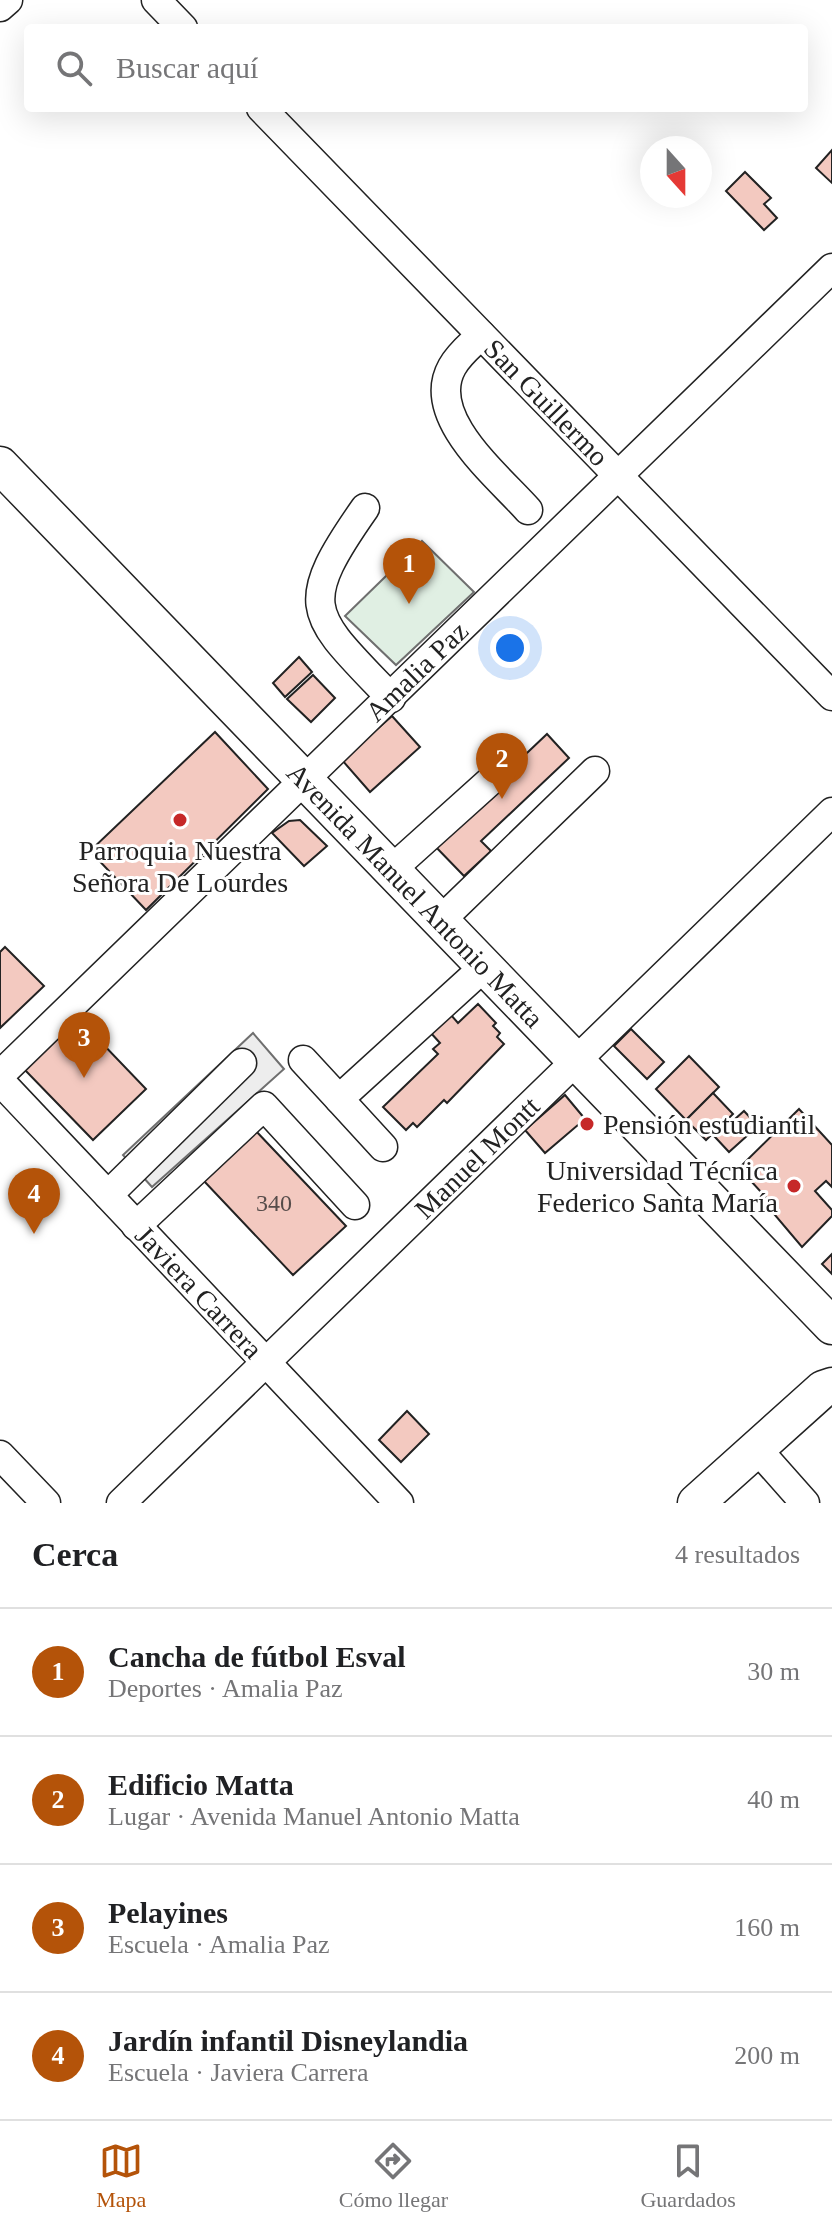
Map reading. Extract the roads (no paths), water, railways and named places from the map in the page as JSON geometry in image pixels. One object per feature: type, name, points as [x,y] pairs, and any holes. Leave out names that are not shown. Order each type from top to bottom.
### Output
[{"type":"main road","name":"Avenida Manuel Antonio Matta","points":[[0,465],[832,1326]]},
{"type":"main road","points":[[696,1503],[758,1450],[829,1379]]},
{"type":"street","points":[[0,7],[8,0]]},
{"type":"street","points":[[156,0],[179,24]]},
{"type":"street","name":"San Guillermo","points":[[265,112],[832,696]]},
{"type":"street","name":"Amalia Paz","points":[[0,1075],[619,475],[828,280]]},
{"type":"street","points":[[481,335],[451,368],[446,383],[448,411],[456,428],[528,510]]},
{"type":"street","points":[[365,508],[332,555],[320,588],[318,608],[324,622],[348,653],[391,698]]},
{"type":"street","points":[[390,871],[509,764]]},
{"type":"street","points":[[440,921],[595,771]]},
{"type":"street","name":"Manuel Montt","points":[[121,1503],[832,812]]},
{"type":"street","points":[[339,1099],[484,967]]},
{"type":"street","points":[[303,1060],[383,1147]]},
{"type":"street","points":[[108,1195],[242,1063]]},
{"type":"street","name":"Javiera Carrera","points":[[0,1081],[399,1503]]},
{"type":"street","points":[[136,1226],[264,1106],[355,1205]]},
{"type":"street","points":[[758,1450],[805,1503]]},
{"type":"street","points":[[0,1455],[46,1503]]},
{"type":"place","name":"Cancha de fútbol Esval","points":[[409,604]]},
{"type":"place","name":"Edificio Matta","points":[[502,799]]},
{"type":"place","name":"Parroquia Nuestra Señora De Lourdes","points":[[180,820]]},
{"type":"place","name":"Pelayines","points":[[84,1078]]},
{"type":"place","name":"Pensión estudiantil","points":[[587,1124]]},
{"type":"place","name":"Universidad Técnica Federico Santa María","points":[[794,1186]]},
{"type":"place","name":"Jardín infantil Disneylandia","points":[[34,1234]]}]
